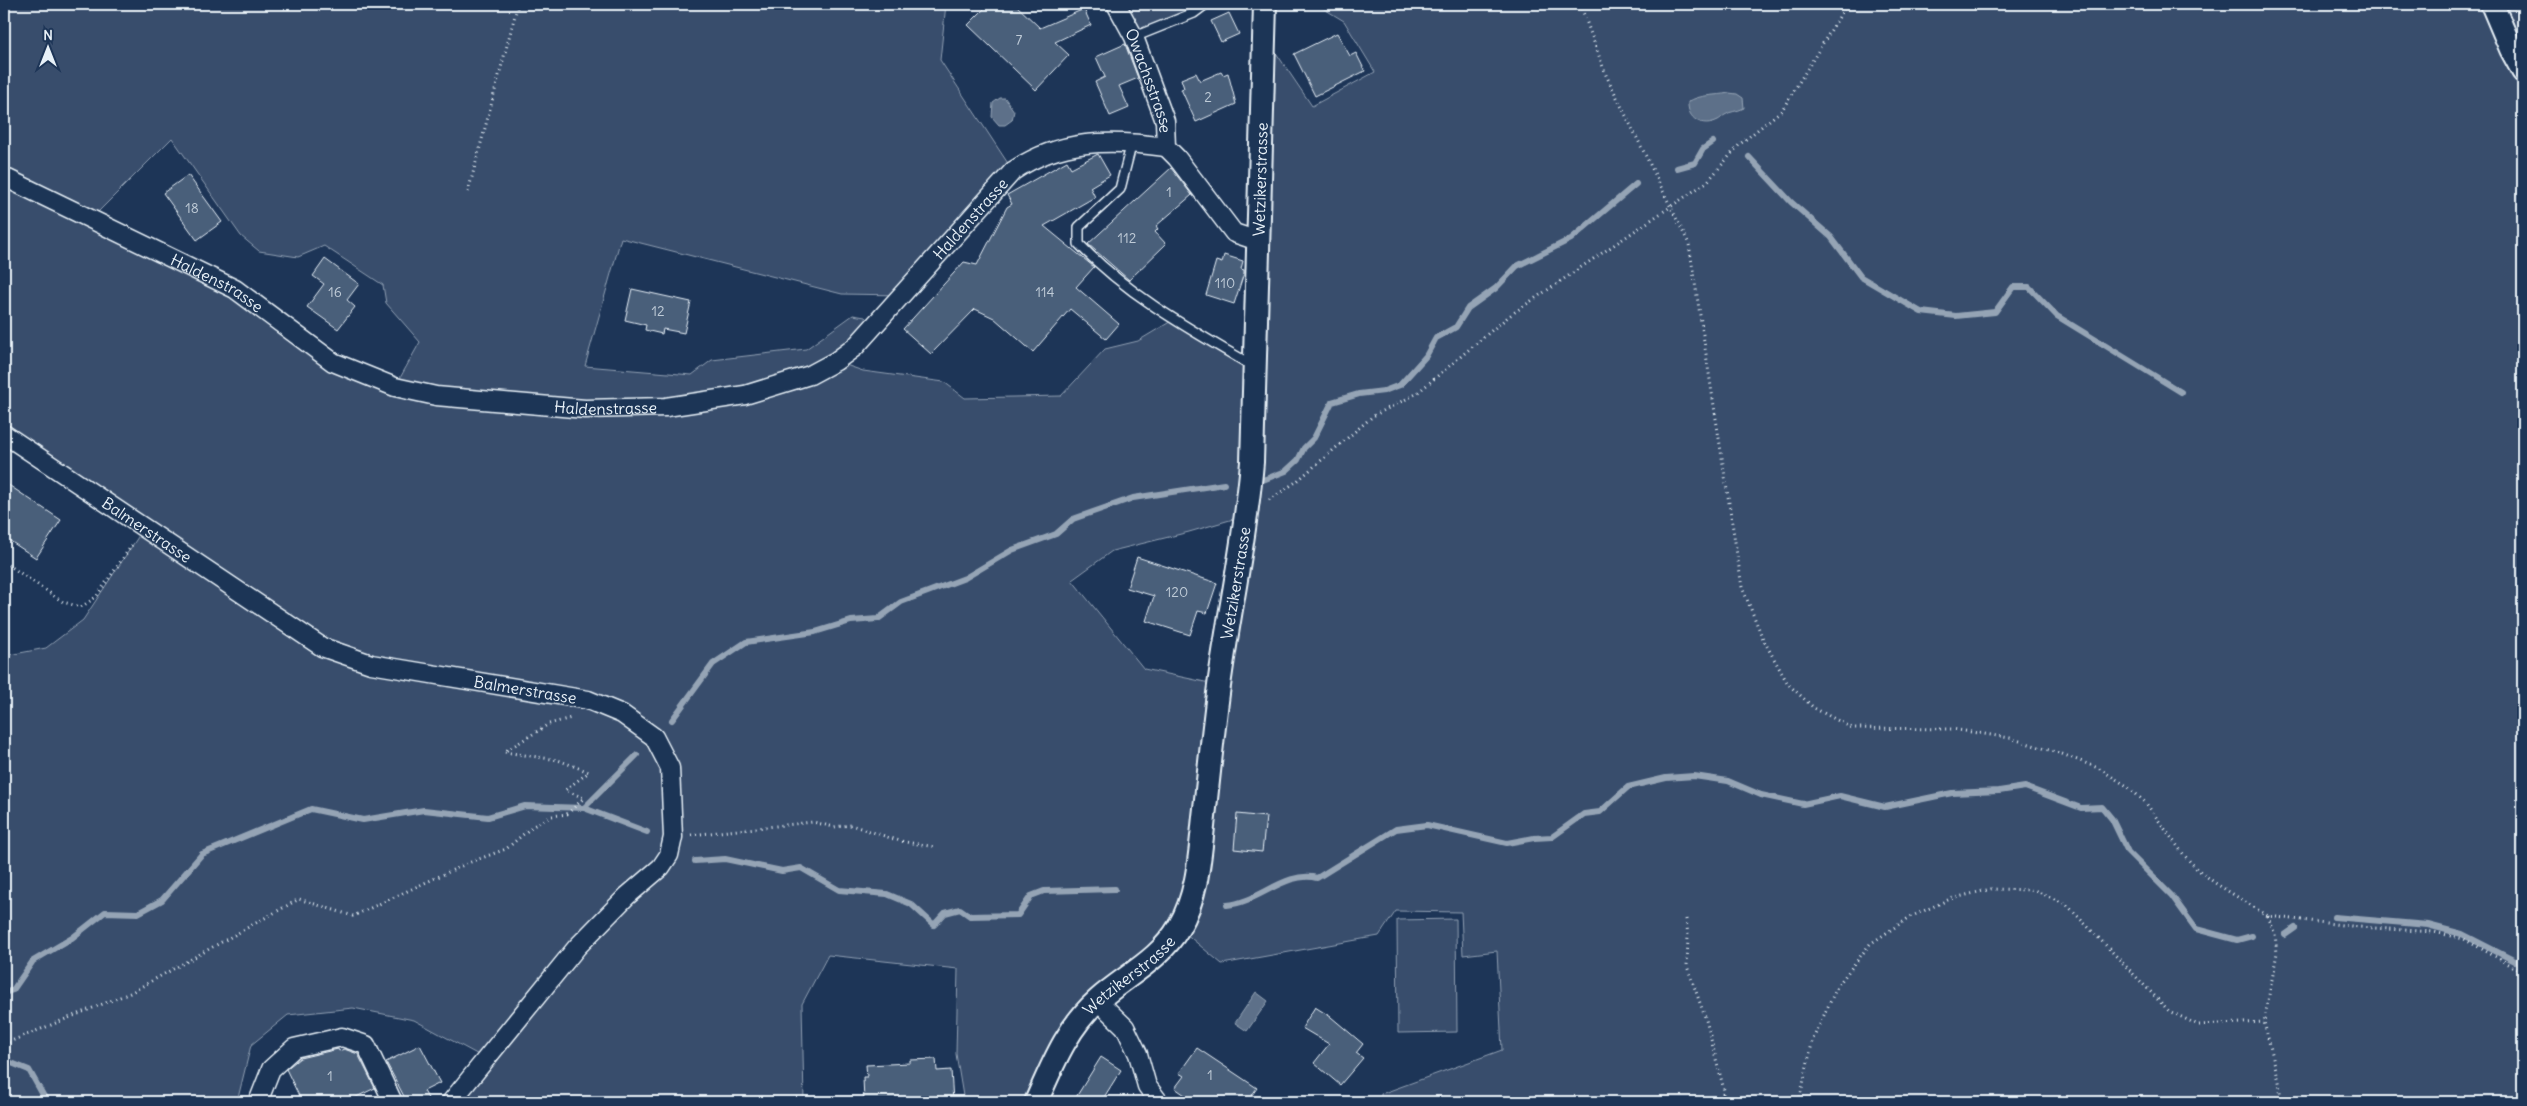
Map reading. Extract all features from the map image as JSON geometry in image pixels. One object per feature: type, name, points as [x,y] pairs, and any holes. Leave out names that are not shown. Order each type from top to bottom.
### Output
[{"type":"street","name":"Owachsstrasse","points":[[1116,4],[1134,37],[1165,121],[1166,147],[1177,158],[1234,233],[1258,241]]},
{"type":"street","name":"Wetzikerstrasse","points":[[1036,1102],[1059,1051],[1074,1026],[1097,1000],[1154,957],[1179,927],[1192,893],[1199,859],[1219,686],[1247,514],[1254,367],[1265,4]]},
{"type":"street","points":[[2492,4],[2511,49],[2523,71]]},
{"type":"street","name":"Haldenstrasse","points":[[4,177],[235,289],[333,362],[395,387],[436,396],[585,409],[666,407],[745,395],[810,375],[836,362],[854,347],[1013,171],[1033,157],[1056,149],[1080,144],[1132,142],[1166,147]]},
{"type":"street","name":"Balmerstrasse","points":[[4,434],[322,648],[371,664],[588,700],[622,714],[654,736],[670,768],[673,837],[669,855],[661,867],[627,896],[577,947],[451,1102]]},
{"type":"street","points":[[1097,1000],[1125,1027],[1138,1054],[1147,1086],[1159,1102]]},
{"type":"street","points":[[258,1102],[271,1069],[294,1048],[342,1037],[366,1045],[394,1102]]},
{"type":"lane","points":[[1134,37],[1194,13],[1206,4]]},
{"type":"lane","points":[[1132,142],[1120,189],[1079,227],[1079,244],[1121,284],[1173,320],[1254,367]]},
{"type":"path","points":[[468,192],[518,4]]},
{"type":"path","points":[[1580,4],[1606,75],[1689,244],[1742,587],[1763,639],[1788,684],[1814,708],[1852,728],[1952,729],[2010,738],[2062,754],[2098,768],[2127,786],[2145,802],[2196,868],[2215,883],[2268,916],[2359,927],[2434,932],[2464,939],[2523,972]]},
{"type":"path","points":[[1247,514],[1296,482],[1373,416],[1416,394],[1509,316],[1672,208],[1707,182],[1740,144],[1782,110],[1847,4]]},
{"type":"path","points":[[4,562],[63,602],[81,607],[96,597],[144,528]]},
{"type":"path","points":[[4,1044],[130,993],[298,899],[353,916],[468,864],[506,849],[533,826],[552,816],[567,814],[584,798],[565,790],[589,772],[558,760],[504,752],[549,724],[578,716],[588,700]]},
{"type":"path","points":[[673,837],[813,822],[834,827],[851,825],[900,841],[935,847]]},
{"type":"path","points":[[1799,1102],[1813,1040],[1838,985],[1870,944],[1910,917],[1950,899],[1991,889],[2034,890],[2066,904],[2169,1011],[2198,1025],[2264,1022]]},
{"type":"path","points":[[2268,916],[2275,934],[2277,953],[2264,1022],[2279,1080],[2281,1102]]},
{"type":"path","points":[[1686,919],[1688,935],[1687,966],[1706,1020],[1724,1090],[1721,1102]]},
{"type":"shaded area","points":[[4,4],[946,4],[940,60],[1013,171],[901,295],[842,294],[621,238],[585,366],[692,375],[712,360],[806,349],[853,315],[865,317],[873,326],[837,362],[863,371],[944,382],[965,398],[1061,396],[1105,349],[1138,341],[1173,320],[1254,366],[1264,35],[1312,106],[1375,72],[1344,21],[1316,4],[2523,4],[2523,1102],[1381,1102],[1381,1094],[1502,1050],[1497,951],[1463,955],[1461,912],[1396,911],[1379,936],[1222,964],[1179,928],[1097,1000],[1036,1102],[964,1102],[956,1054],[958,969],[828,955],[802,1004],[804,1102],[451,1102],[486,1059],[414,1020],[353,1008],[288,1015],[251,1045],[237,1102],[4,1102],[4,656],[46,648],[83,620],[144,528],[4,434]],"holes":[[[172,138],[241,236],[259,251],[298,257],[324,246],[383,285],[386,303],[420,342],[395,387],[333,362],[235,289],[92,218]],[[1247,515],[1219,685],[1144,669],[1072,580],[1112,551]]]},
{"type":"shaded area","points":[[1116,4],[1206,4],[1134,37]]},
{"type":"shaded area","points":[[1729,93],[1737,94],[1743,98],[1744,108],[1727,114],[1719,120],[1706,123],[1697,120],[1690,113],[1688,102],[1693,99]]},
{"type":"shaded area","points":[[1000,98],[1005,98],[1014,111],[1012,120],[1005,125],[999,125],[992,117],[993,103]]},
{"type":"shaded area","points":[[1456,919],[1457,1032],[1398,1033],[1397,920]]},
{"type":"shaded area","points":[[1256,992],[1268,1001],[1247,1031],[1235,1023]]},
{"type":"building","points":[[989,4],[1015,4],[1040,28],[1084,9],[1091,25],[1055,42],[1069,55],[1036,90],[968,25]]},
{"type":"building","points":[[1229,13],[1239,34],[1221,42],[1211,21]]},
{"type":"building","points":[[1337,33],[1350,56],[1356,53],[1365,71],[1315,96],[1294,54]]},
{"type":"building","points":[[1125,44],[1138,78],[1119,86],[1129,108],[1110,116],[1095,82],[1105,77],[1096,57]]},
{"type":"building","points":[[1221,72],[1223,75],[1228,73],[1236,104],[1196,122],[1181,89],[1184,88],[1181,79],[1196,73],[1200,81]]},
{"type":"building","points":[[1098,154],[1110,175],[1090,187],[1095,197],[1044,226],[1094,267],[1076,287],[1119,324],[1106,339],[1070,309],[1033,352],[994,318],[975,309],[931,354],[903,329],[964,262],[977,265],[1007,207],[1012,204],[1007,195],[1067,161],[1071,168]]},
{"type":"building","points":[[1171,168],[1192,195],[1156,226],[1158,229],[1155,232],[1166,244],[1129,280],[1088,244]]},
{"type":"building","points":[[188,175],[222,222],[197,240],[163,193]]},
{"type":"building","points":[[1224,255],[1243,261],[1241,269],[1244,270],[1244,273],[1234,304],[1206,295],[1216,261],[1222,263]]},
{"type":"building","points":[[325,259],[359,284],[347,300],[355,307],[338,329],[307,307],[324,284],[313,276]]},
{"type":"building","points":[[632,289],[691,302],[684,333],[663,329],[662,334],[645,330],[646,325],[625,320]]},
{"type":"building","points":[[4,482],[61,520],[36,558],[4,537]]},
{"type":"building","points":[[1137,557],[1217,583],[1207,613],[1198,611],[1190,635],[1146,621],[1154,596],[1127,588]]},
{"type":"building","points":[[1237,814],[1266,817],[1262,852],[1234,849]]},
{"type":"building","points":[[1315,1007],[1331,1017],[1363,1044],[1356,1053],[1363,1058],[1340,1085],[1314,1063],[1329,1044],[1302,1028]]},
{"type":"building","points":[[420,1045],[440,1083],[424,1091],[430,1102],[407,1102],[386,1062]]},
{"type":"building","points":[[1197,1048],[1257,1088],[1247,1102],[1195,1102],[1175,1088],[1184,1076],[1179,1073]]},
{"type":"building","points":[[338,1049],[339,1051],[344,1049],[358,1054],[375,1088],[346,1102],[302,1102],[286,1069],[300,1058]]},
{"type":"building","points":[[1101,1057],[1121,1070],[1101,1102],[1073,1102]]},
{"type":"building","points":[[936,1059],[937,1071],[951,1070],[953,1102],[864,1102],[863,1077],[867,1077],[866,1065],[910,1063],[910,1060]]},
{"type":"waterway","points":[[1677,168],[1695,163],[1703,149],[1713,142]]},
{"type":"waterway","points":[[1749,157],[1791,202],[1831,237],[1861,277],[1921,312],[1956,316],[1995,312],[2013,287],[2029,287],[2057,316],[2181,392]]},
{"type":"waterway","points":[[1263,480],[1286,471],[1298,460],[1304,448],[1314,438],[1332,402],[1359,394],[1384,391],[1400,385],[1426,356],[1436,338],[1456,327],[1468,308],[1496,288],[1517,266],[1571,239],[1636,184]]},
{"type":"waterway","points":[[672,720],[713,664],[746,642],[815,632],[851,621],[878,619],[901,602],[965,578],[1012,550],[1056,534],[1073,519],[1133,498],[1224,484]]},
{"type":"waterway","points":[[4,993],[13,990],[33,961],[72,938],[105,912],[138,913],[162,900],[202,854],[311,809],[363,820],[424,810],[488,817],[525,806],[584,808],[637,755]]},
{"type":"waterway","points":[[1227,905],[1250,899],[1283,882],[1306,877],[1317,878],[1396,829],[1427,825],[1507,843],[1552,837],[1584,814],[1600,812],[1628,787],[1666,778],[1694,776],[1728,781],[1761,795],[1803,804],[1840,796],[1885,807],[1952,793],[1999,791],[2025,787],[2081,808],[2102,807],[2112,819],[2128,852],[2172,896],[2196,929],[2237,940],[2252,936]]},
{"type":"waterway","points":[[584,808],[647,832]]},
{"type":"waterway","points":[[695,861],[725,859],[782,871],[801,868],[839,890],[887,894],[911,904],[934,925],[945,913],[960,909],[970,916],[1018,915],[1031,896],[1044,891],[1115,889]]},
{"type":"waterway","points":[[2334,917],[2428,925],[2462,934],[2515,961]]},
{"type":"waterway","points":[[2285,935],[2295,928]]},
{"type":"waterway","points":[[4,1053],[9,1062],[29,1070],[47,1102]]}]
